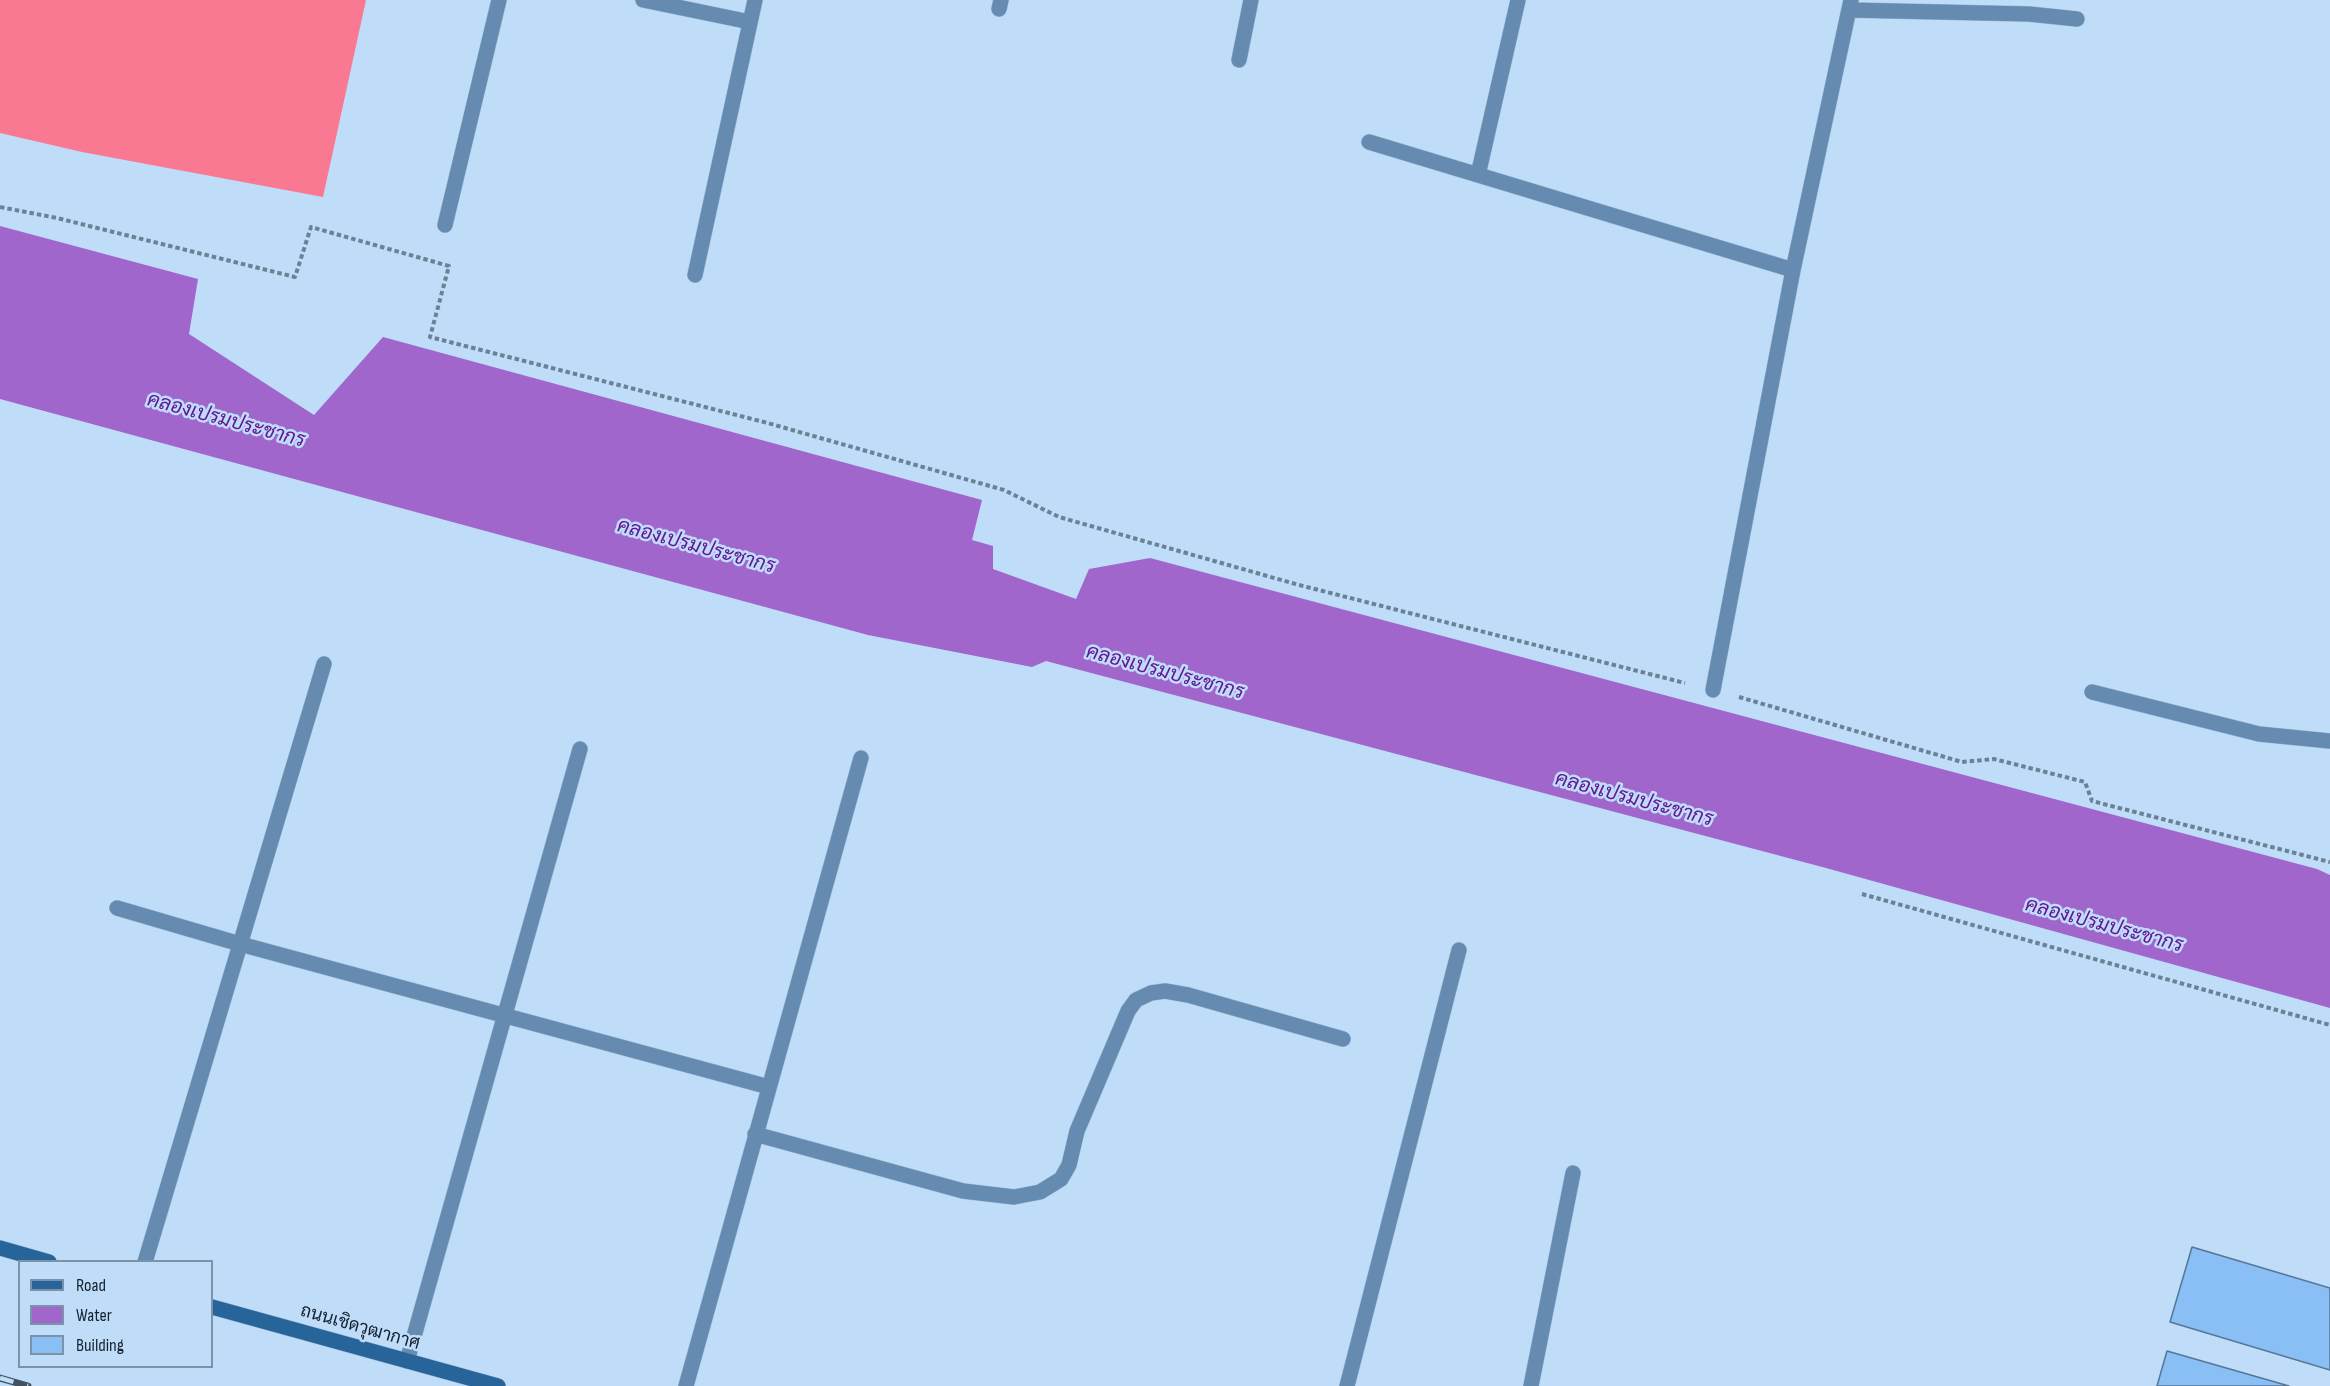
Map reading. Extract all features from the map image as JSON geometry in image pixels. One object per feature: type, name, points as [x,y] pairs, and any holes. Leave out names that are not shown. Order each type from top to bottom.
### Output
[{"type":"main road","points":[[0,1248],[42,1260]]},
{"type":"main road","name":"ถนนเชิดวุฒากาศ","points":[[213,1307],[498,1386]]},
{"type":"street","points":[[445,225],[499,0]]},
{"type":"street","points":[[644,0],[750,22]]},
{"type":"street","points":[[695,275],[754,0]]},
{"type":"street","points":[[1239,60],[1251,0]]},
{"type":"street","points":[[1478,175],[1518,0]]},
{"type":"street","points":[[1713,690],[1793,270],[1850,5],[2029,14],[2077,20]]},
{"type":"street","points":[[1369,142],[1793,270]]},
{"type":"street","points":[[146,1260],[324,664]]},
{"type":"street","points":[[2092,692],[2259,734],[2330,741]]},
{"type":"street","points":[[407,1361],[580,748]]},
{"type":"street","points":[[686,1386],[861,758]]},
{"type":"street","points":[[117,908],[240,944],[768,1087]]},
{"type":"street","points":[[1347,1386],[1459,950]]},
{"type":"street","points":[[755,1134],[963,1191],[1014,1197],[1040,1192],[1061,1179],[1068,1165],[1077,1131],[1128,1011],[1136,1000],[1151,993],[1188,995],[1343,1039]]},
{"type":"street","points":[[1531,1386],[1573,1173]]},
{"type":"path","points":[[0,207],[69,220],[296,278],[311,227],[438,262],[449,266],[430,337],[764,422],[993,486],[1059,517],[1299,585],[1713,690],[1962,762],[1994,759],[2085,782],[2092,801],[2330,862]]},
{"type":"path","points":[[1862,894],[2330,1025]]},
{"type":"shaded area","points":[[0,0],[366,0],[323,197],[82,152],[0,133]]},
{"type":"water","name":"คลองเปรมประชากร","points":[[0,226],[198,279],[189,334],[314,415],[383,337],[982,500],[972,540],[993,546],[993,569],[1076,599],[1089,569],[1150,558],[2317,869],[2330,875],[2330,1008],[1826,868],[1046,661],[1032,667],[868,635],[0,399]]},
{"type":"building","points":[[2192,1247],[2330,1288],[2330,1370],[2170,1322]]},
{"type":"building","points":[[2167,1351],[2289,1386],[2157,1386]]},
{"type":"railway","points":[[0,1378],[28,1386]]}]
